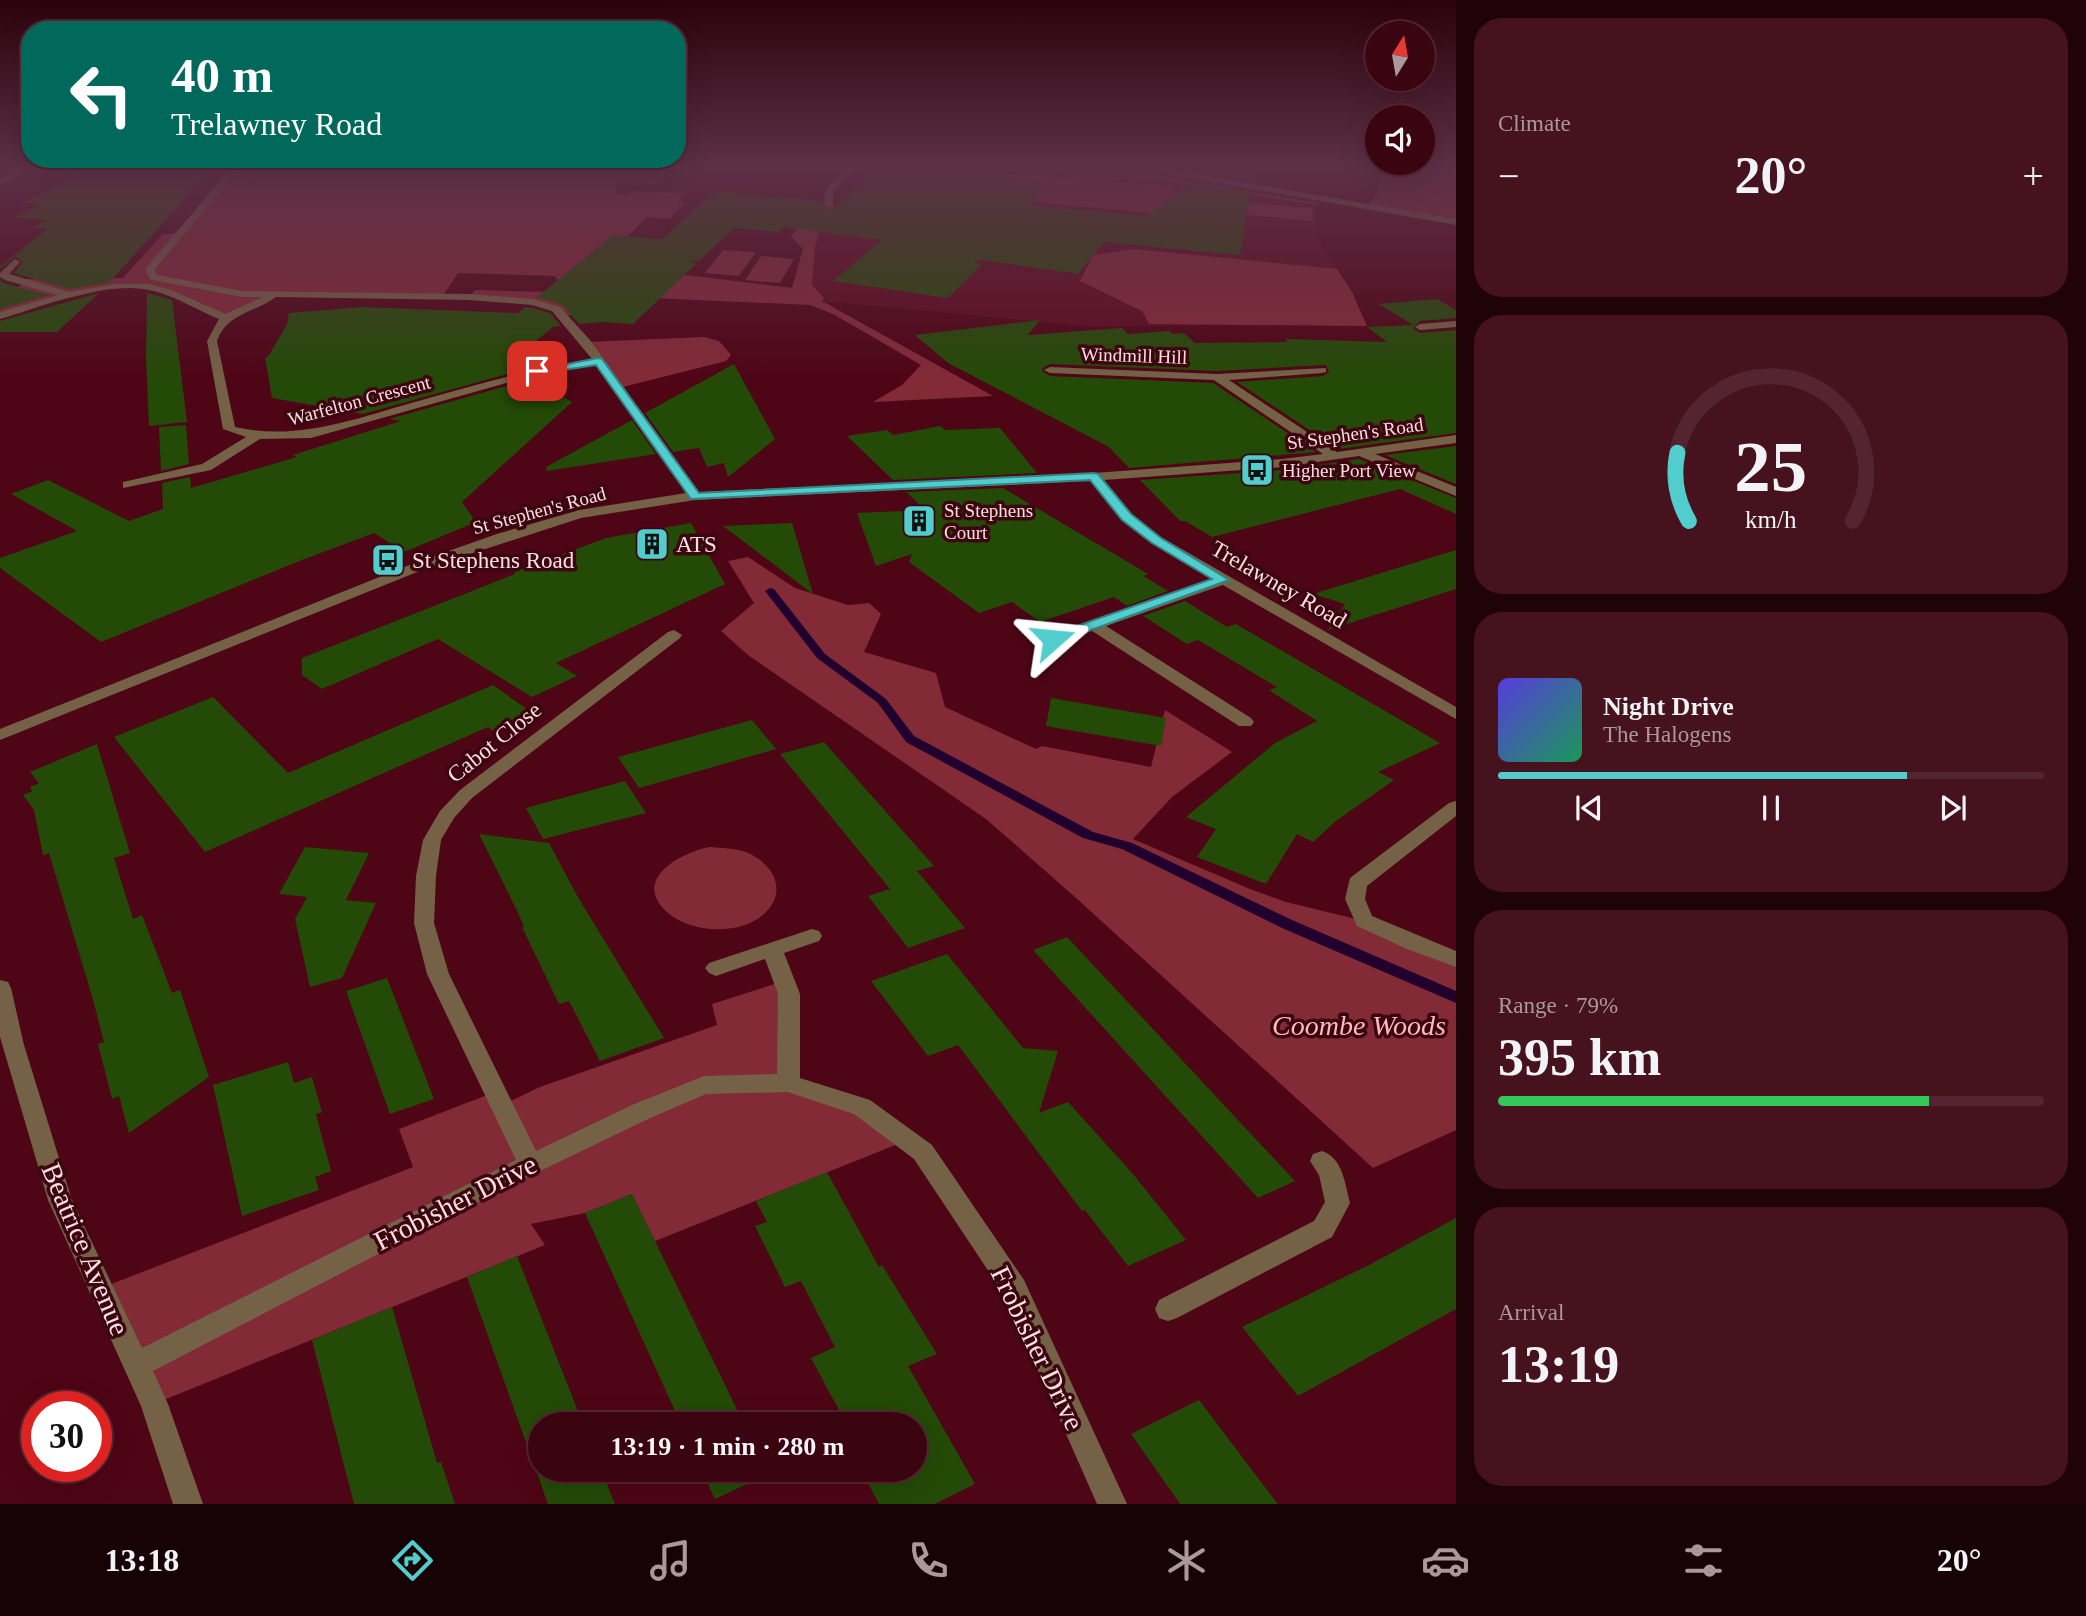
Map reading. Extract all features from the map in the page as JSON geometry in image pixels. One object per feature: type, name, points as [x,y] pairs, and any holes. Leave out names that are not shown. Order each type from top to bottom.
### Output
[{"type":"street","points":[[176,238],[150,269],[153,277],[170,282],[273,296],[324,293],[470,297],[533,302],[562,313],[695,496]]},
{"type":"street","points":[[15,262],[3,275],[4,279],[41,285],[71,296]]},
{"type":"street","points":[[0,316],[71,296],[108,289],[151,287],[225,318],[265,302],[273,296]]},
{"type":"street","name":"Warfelton Crescent","points":[[225,318],[215,327],[212,341],[224,411],[229,429],[256,436],[281,438],[311,433],[537,371],[598,361]]},
{"type":"street","points":[[1420,327],[1456,324]]},
{"type":"street","name":"Windmill Hill","points":[[1038,360],[1054,373],[1217,377],[1322,370]]},
{"type":"street","name":"Windmill Hill","points":[[1217,377],[1334,455]]},
{"type":"street","points":[[128,485],[206,467],[256,436]]},
{"type":"street","name":"St Stephen's Road","points":[[0,735],[422,565],[579,514],[695,496],[1094,477],[1282,463],[1456,439]]},
{"type":"street","points":[[1360,452],[1456,492]]},
{"type":"street","name":"Trelawney Road","points":[[1094,477],[1127,517],[1156,540],[1456,714]]},
{"type":"street","points":[[1053,639],[1223,580]]},
{"type":"street","points":[[1094,625],[1245,722]]},
{"type":"street","name":"Cabot Close","points":[[530,1164],[438,974],[424,923],[426,876],[432,840],[447,815],[466,794],[674,635]]},
{"type":"street","points":[[1456,807],[1357,883],[1355,899],[1364,921],[1414,944],[1456,959]]},
{"type":"street","points":[[716,968],[812,936]]},
{"type":"street","points":[[772,949],[789,994],[788,1083]]},
{"type":"street","name":"Beatrice Avenue","points":[[0,988],[13,1045],[61,1200],[154,1404],[188,1504]]},
{"type":"street","name":"Frobisher Drive","points":[[135,1365],[530,1164],[640,1112],[704,1085],[788,1083],[862,1107],[923,1152],[1015,1288],[1112,1504]]},
{"type":"street","points":[[1168,1309],[1323,1229],[1338,1203],[1330,1172],[1322,1161]]},
{"type":"shaded area","points":[[817,238],[1317,238],[1352,292],[1367,326],[1245,324],[1094,327],[822,301],[812,286]]},
{"type":"green space","points":[[159,238],[623,238],[595,251],[580,262],[792,288],[803,249],[793,238],[817,238],[812,285],[824,298],[822,301],[993,396],[873,402],[902,385],[921,365],[835,315],[811,305],[585,295],[583,312],[565,316],[533,302],[470,297],[475,290],[550,292],[561,284],[555,276],[458,273],[442,297],[273,296],[225,318],[151,287],[108,289],[0,314],[0,306],[27,279],[123,278]]},
{"type":"green space","points":[[1134,249],[1337,269],[1352,292],[1367,326],[1149,324],[1142,311],[1080,281],[1093,255]]},
{"type":"green space","points":[[723,250],[756,252],[739,276],[705,273]]},
{"type":"green space","points":[[761,256],[794,259],[780,283],[745,280]]},
{"type":"green space","points":[[704,337],[719,341],[731,355],[726,361],[619,388],[586,342]]},
{"type":"green space","name":"Coombe Woods","points":[[748,557],[795,588],[848,605],[869,603],[881,614],[864,652],[936,673],[945,707],[1036,749],[1042,746],[1151,767],[1165,710],[1232,752],[1172,797],[1133,839],[1250,889],[1286,902],[1364,921],[1456,959],[1456,1130],[1373,1168],[986,819],[748,655],[721,631],[754,603],[728,561]]},
{"type":"green space","points":[[709,847],[746,852],[755,856],[769,869],[774,877],[776,893],[767,911],[757,919],[732,928],[704,928],[678,920],[658,901],[654,890],[663,870],[685,855]]},
{"type":"green space","points":[[784,981],[788,1082],[862,1107],[908,1140],[655,1241],[632,1194],[585,1213],[531,1224],[545,1245],[154,1404],[101,1288],[413,1167],[399,1129],[495,1092],[502,1105],[540,1087],[717,1025],[712,1004]]},
{"type":"building","points":[[36,238],[149,238],[109,283],[69,289],[14,273],[23,262],[15,256],[0,269],[0,266]]},
{"type":"building","points":[[609,238],[723,238],[699,261],[691,260],[696,264],[633,324],[579,324],[562,305],[537,297]]},
{"type":"building","points":[[868,238],[1243,238],[1240,255],[1104,242],[1078,274],[974,259],[981,266],[948,298],[833,281],[882,240]]},
{"type":"building","points":[[0,280],[4,283],[49,295],[0,309]]},
{"type":"building","points":[[99,293],[57,332],[0,332],[0,321]]},
{"type":"building","points":[[147,293],[172,300],[187,422],[149,426]]},
{"type":"building","points":[[1437,299],[1456,310],[1456,318],[1420,321],[1413,328],[1420,333],[1456,330],[1456,433],[1338,449],[1237,382],[1323,376],[1329,372],[1326,365],[1217,371],[1050,364],[1043,368],[1042,371],[1050,376],[1213,383],[1316,452],[1129,468],[1109,447],[948,363],[915,335],[1040,320],[1028,335],[1122,328],[1128,334],[1169,331],[1173,334],[1184,333],[1195,343],[1287,342],[1286,339],[1387,342],[1367,327],[1413,325],[1379,304]]},
{"type":"building","points":[[361,307],[518,313],[525,307],[550,313],[561,326],[553,327],[507,365],[518,371],[363,414],[272,398],[265,357],[268,357],[287,324],[289,313]]},
{"type":"building","points":[[734,364],[775,439],[728,477],[724,463],[707,467],[699,448],[673,452],[645,413]]},
{"type":"building","points":[[531,379],[572,402],[462,502],[476,522],[404,552],[374,533],[101,642],[0,568],[0,558],[77,531],[11,494],[48,480],[129,521],[163,509],[162,483],[190,477],[191,488],[297,457],[293,455],[401,421],[389,419]]},
{"type":"building","points":[[632,420],[656,454],[547,471],[546,467]]},
{"type":"building","points":[[186,425],[189,464],[161,471],[159,427]]},
{"type":"building","points":[[940,426],[946,430],[1000,428],[1037,473],[893,480],[847,436],[887,430],[893,435]]},
{"type":"building","points":[[1456,446],[1456,484],[1385,455]]},
{"type":"building","points":[[1359,459],[1456,498],[1456,514],[1400,489],[1212,537],[1185,521],[1180,521],[1140,480],[1282,470]]},
{"type":"building","points":[[1003,488],[1148,574],[1143,576],[1168,591],[1127,606],[1114,597],[1040,622],[1012,602],[979,613],[909,562],[912,554],[876,566],[857,513],[925,510],[906,492]]},
{"type":"building","points":[[691,523],[725,584],[556,663],[577,676],[532,697],[438,639],[322,689],[302,675],[302,658],[515,574],[514,572],[606,538]]},
{"type":"building","points":[[792,523],[813,594],[723,526]]},
{"type":"building","points":[[1456,550],[1456,589],[1328,630],[1345,604],[1313,594]]},
{"type":"building","points":[[1185,601],[1227,627],[1236,624],[1440,743],[1378,772],[1394,780],[1336,821],[1313,842],[1297,834],[1266,884],[1197,857],[1216,829],[1186,817],[1275,743],[1317,721],[1269,690],[1277,687],[1198,640],[1187,644],[1143,616]]},
{"type":"building","points":[[493,685],[531,712],[493,731],[488,727],[205,852],[114,737],[213,697],[288,773]]},
{"type":"building","points":[[1051,698],[1166,718],[1161,746],[1046,726]]},
{"type":"building","points":[[752,720],[776,749],[639,788],[618,757]]},
{"type":"building","points":[[824,742],[934,866],[917,871],[965,928],[908,948],[868,896],[890,889],[780,754]]},
{"type":"building","points":[[97,744],[130,853],[114,858],[133,919],[142,915],[172,993],[180,990],[209,1077],[129,1133],[119,1096],[112,1099],[98,1044],[104,1042],[49,853],[43,855],[34,810],[23,795],[32,791],[30,787],[39,783],[30,772]]},
{"type":"building","points":[[625,781],[646,813],[543,839],[526,808]]},
{"type":"building","points":[[479,834],[549,843],[579,899],[664,1038],[600,1061],[569,1001],[559,1004]]},
{"type":"building","points":[[305,847],[369,853],[346,900],[376,903],[342,978],[310,987],[295,919],[307,897],[279,894]]},
{"type":"building","points":[[1067,937],[1295,1181],[1258,1198],[1033,950]]},
{"type":"building","points":[[947,954],[1023,1048],[1058,1051],[1039,1113],[1068,1102],[1133,1174],[1186,1240],[1128,1266],[1085,1210],[1082,1211],[958,1045],[928,1056],[871,981]]},
{"type":"building","points":[[387,978],[434,1099],[390,1114],[346,991]]},
{"type":"building","points":[[288,1062],[294,1083],[312,1077],[322,1112],[316,1114],[331,1171],[315,1177],[319,1190],[242,1216],[213,1085]]},
{"type":"building","points":[[827,1172],[879,1267],[882,1265],[937,1354],[908,1366],[975,1484],[935,1504],[879,1504],[867,1482],[927,1482],[927,1412],[840,1412],[811,1358],[835,1347],[801,1281],[785,1287],[755,1226],[767,1222],[756,1201]]},
{"type":"building","points":[[632,1194],[738,1412],[676,1412],[585,1213]]},
{"type":"building","points":[[1456,1218],[1456,1309],[1298,1396],[1242,1327],[1369,1265]]},
{"type":"building","points":[[517,1256],[578,1412],[528,1412],[528,1448],[467,1277]]},
{"type":"building","points":[[392,1307],[437,1463],[441,1462],[455,1504],[354,1504],[312,1340]]},
{"type":"building","points":[[1199,1400],[1278,1504],[1180,1504],[1131,1434]]},
{"type":"building","points":[[540,1482],[606,1482],[615,1504],[548,1504]]},
{"type":"building","points":[[707,1482],[751,1482],[715,1499]]},
{"type":"waterway","points":[[770,591],[821,656],[882,701],[910,739],[1088,835],[1127,846],[1287,924],[1456,997]]},
{"type":"place","name":"Higher Port View","points":[[1257,470]]},
{"type":"place","name":"St Stephens Court","points":[[919,521]]},
{"type":"place","name":"ATS","points":[[652,544]]},
{"type":"place","name":"St Stephens Road","points":[[388,560]]},
{"type":"route","points":[[537,371],[598,361],[695,496],[1094,477],[1127,517],[1156,540],[1223,580],[1053,639]]}]
